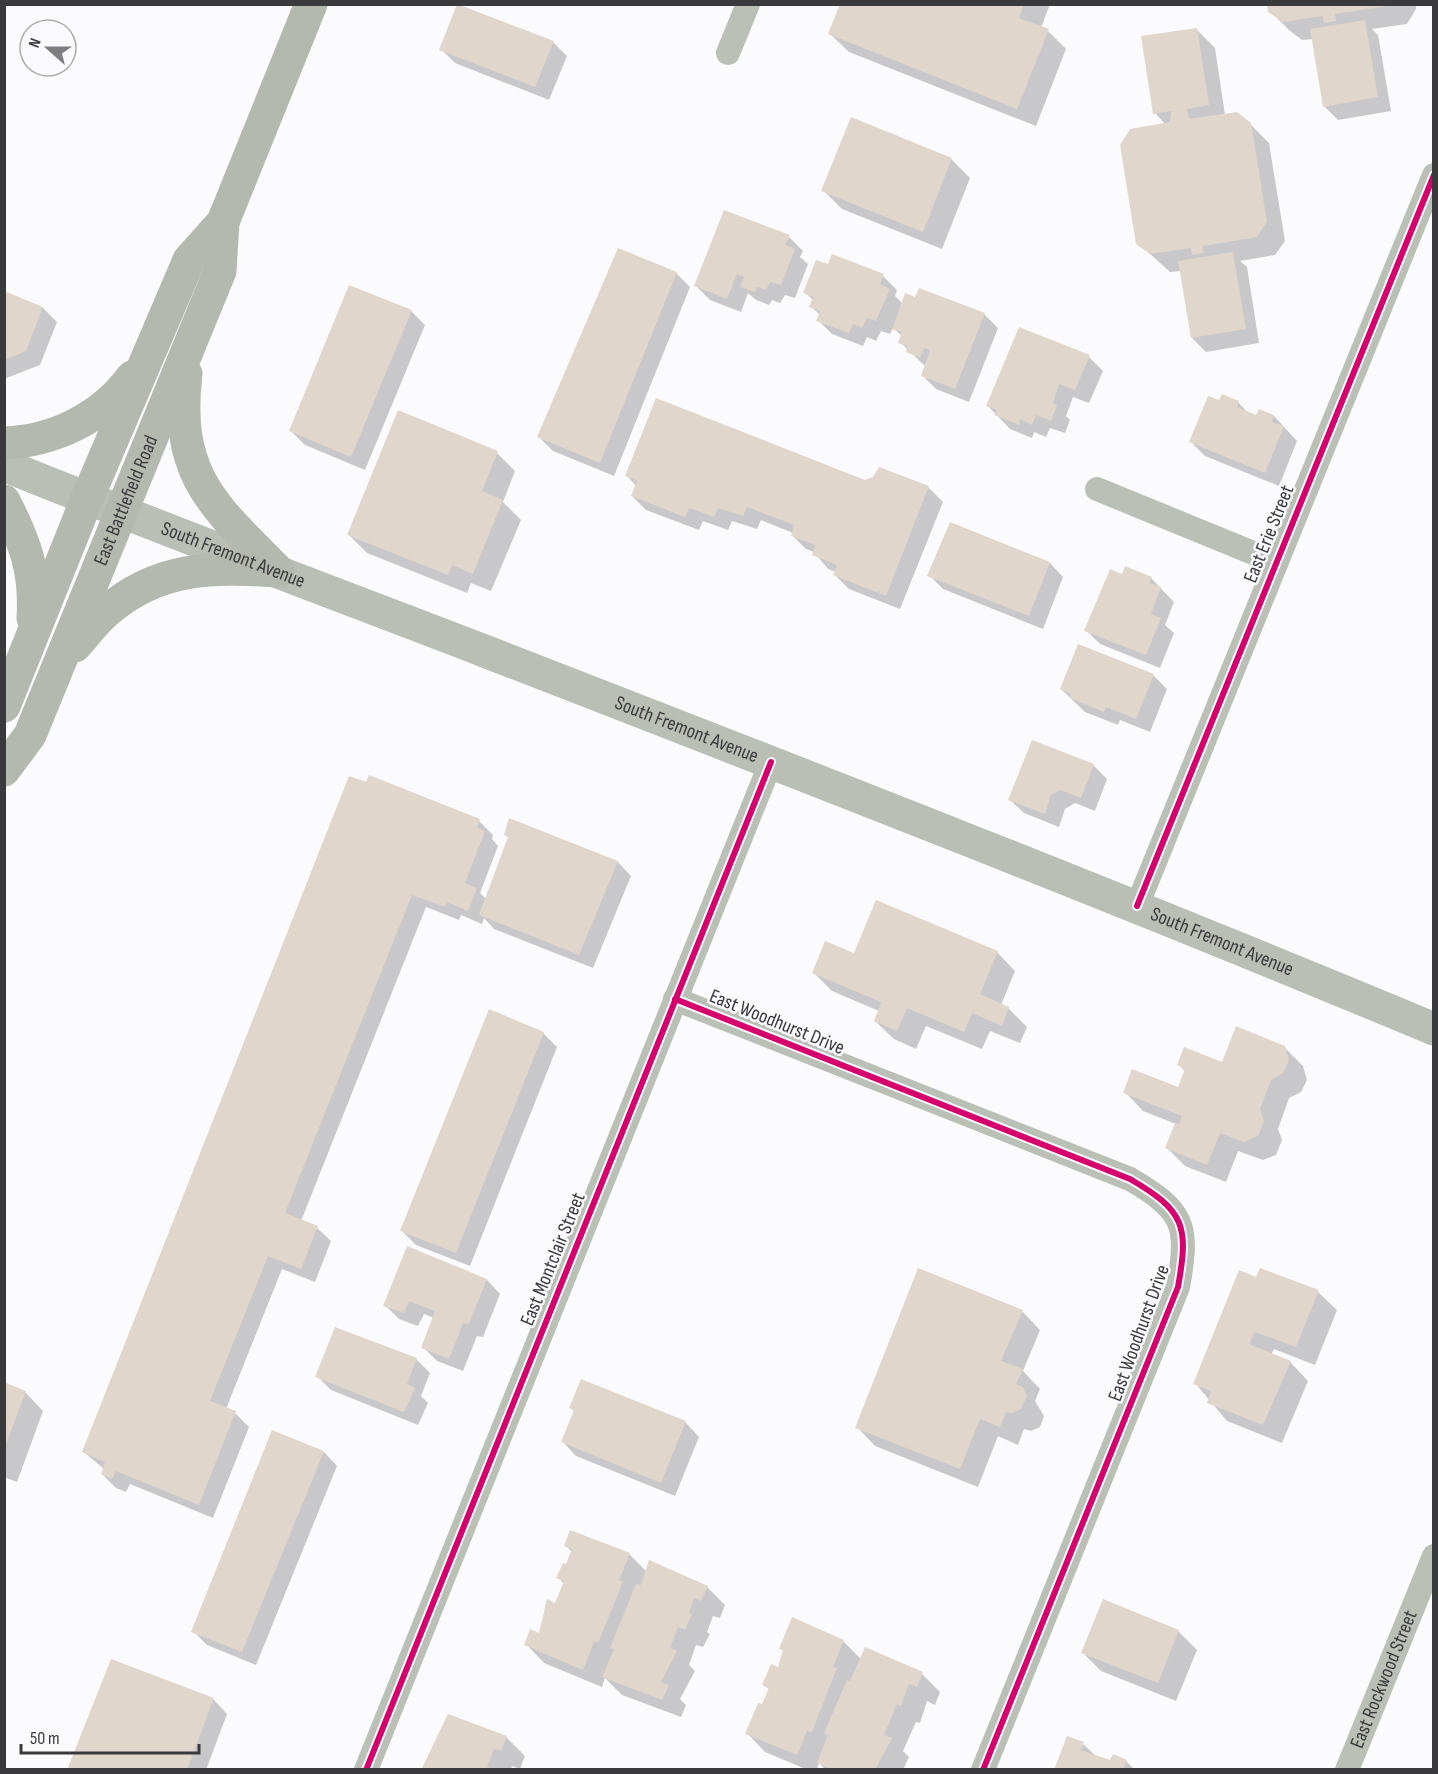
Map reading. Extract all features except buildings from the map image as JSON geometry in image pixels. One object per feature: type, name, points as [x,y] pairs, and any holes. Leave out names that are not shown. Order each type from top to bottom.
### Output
[{"type":"main road","name":"East Battlefield Road","points":[[4,770],[30,735],[220,271],[223,222],[312,4]]},
{"type":"main road","name":"East Battlefield Road","points":[[4,706],[87,499],[189,260],[223,222]]},
{"type":"main road","points":[[189,346],[183,400],[184,430],[192,466],[203,489],[278,571]]},
{"type":"main road","points":[[4,443],[36,440],[61,434],[122,392],[149,354]]},
{"type":"main road","name":"South Fremont Avenue","points":[[4,465],[120,513],[278,571],[1137,906],[1434,1029]]},
{"type":"main road","points":[[4,501],[21,534],[31,562],[34,595],[32,638]]},
{"type":"main road","points":[[58,666],[105,612],[130,594],[166,577],[203,569],[278,571]]},
{"type":"street","points":[[729,53],[747,4]]},
{"type":"street","name":"East Erie Street","points":[[1137,906],[1275,562],[1434,176]]},
{"type":"street","points":[[1097,489],[1275,562]]},
{"type":"street","name":"East Montclair Street","points":[[366,1770],[771,762]]},
{"type":"street","name":"East Woodhurst Drive","points":[[675,999],[1130,1179],[1158,1195],[1175,1212],[1184,1232],[1184,1258],[1178,1287],[983,1770]]},
{"type":"street","name":"East Rockwood Street","points":[[1347,1770],[1434,1556]]},
{"type":"cycle path","points":[[1137,906],[1434,175]]},
{"type":"cycle path","points":[[366,1770],[771,762]]},
{"type":"cycle path","points":[[675,999],[1130,1179],[1162,1201],[1179,1222],[1183,1249],[1178,1287],[983,1770]]}]
